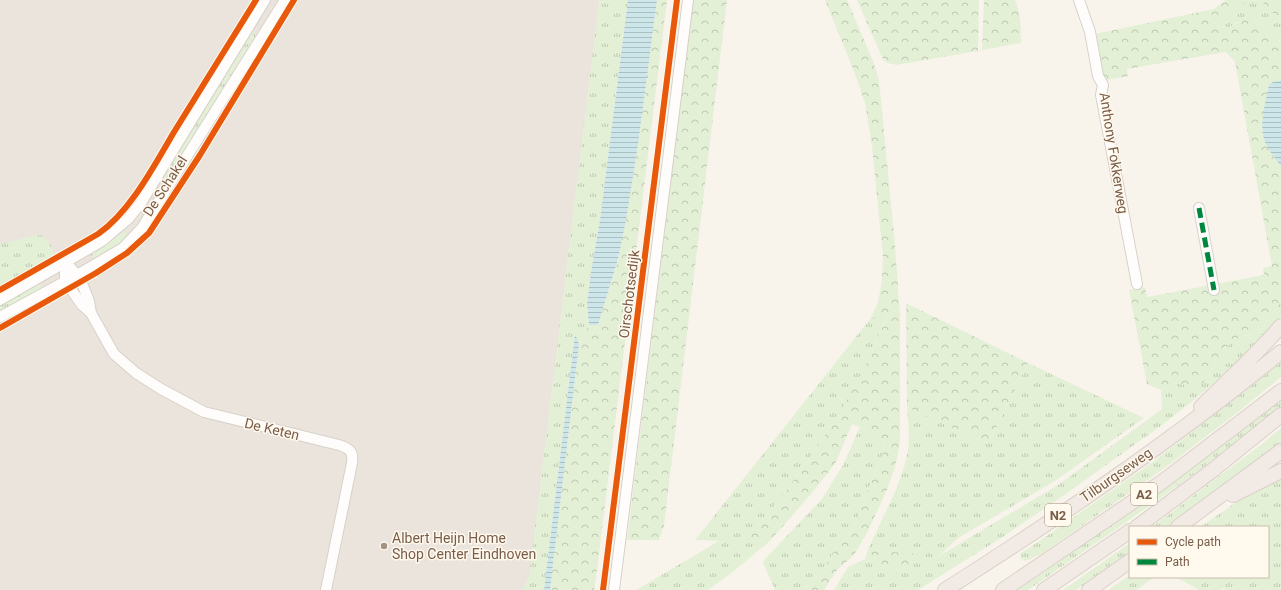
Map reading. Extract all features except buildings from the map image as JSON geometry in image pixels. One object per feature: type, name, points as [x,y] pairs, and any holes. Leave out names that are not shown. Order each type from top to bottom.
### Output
[{"type":"highway","name":"N2","points":[[1170,438],[1264,346],[1281,326]]},
{"type":"highway","name":"Tilburgseweg","points":[[945,590],[1008,550],[1170,438],[1228,395],[1281,352]]},
{"type":"highway","name":"A2","points":[[1002,590],[1162,482],[1281,391]]},
{"type":"highway","name":"A2","points":[[1137,526],[1201,479],[1281,415]]},
{"type":"highway","points":[[1179,526],[1281,451]]},
{"type":"highway","points":[[1204,509],[1281,471]]},
{"type":"highway","points":[[1044,590],[1129,533]]},
{"type":"highway","points":[[1089,590],[1129,562]]},
{"type":"street","name":"De Schakel","points":[[0,300],[107,237],[128,219],[141,203],[265,0]]},
{"type":"street","name":"De Schakel","points":[[0,317],[65,282],[123,248],[142,228],[285,0]]},
{"type":"street","name":"Oirschotsedijk","points":[[614,590],[688,0]]},
{"type":"street","name":"Anthony Fokkerweg","points":[[1079,0],[1090,32],[1098,76],[1103,85],[1101,95],[1103,107],[1137,284]]},
{"type":"street","points":[[1199,208],[1214,290]]},
{"type":"street","name":"De Keten","points":[[65,262],[77,275],[89,301],[91,313]]},
{"type":"street","points":[[65,262],[65,282]]},
{"type":"street","name":"De Keten","points":[[65,282],[82,305],[91,313],[114,354],[136,373],[167,393],[204,412],[347,447],[352,453],[352,468],[326,590]]},
{"type":"shaded area","points":[[0,0],[601,0],[531,590],[0,590]]},
{"type":"green space","points":[[290,0],[292,0],[175,190],[174,187]]},
{"type":"green space","points":[[599,0],[628,0],[600,220],[587,304],[589,325],[579,344],[575,335],[544,590],[522,590],[529,577]]},
{"type":"green space","points":[[657,0],[667,0],[595,586],[594,590],[550,590],[579,344],[589,325],[598,325],[618,260],[638,145]]},
{"type":"green space","points":[[693,0],[727,0],[664,526],[659,540],[627,540]]},
{"type":"green space","points":[[825,0],[847,0],[873,61],[879,80],[900,314],[900,440],[898,455],[887,490],[868,531],[854,555],[837,570],[824,590],[804,590],[823,569],[838,545],[846,541],[855,527],[865,497],[883,454],[885,442],[852,424],[836,462],[812,493],[770,541],[746,540],[794,480],[837,416],[866,365],[887,316],[870,319],[878,303],[882,280],[883,257],[872,147],[865,103],[854,71]]},
{"type":"green space","points":[[857,0],[979,0],[978,51],[896,65],[888,62],[883,59]]},
{"type":"green space","points":[[984,0],[1015,0],[1020,16],[1021,43],[982,50]]},
{"type":"green space","points":[[1226,0],[1249,0],[1216,21],[1221,27],[1228,28],[1248,17],[1255,18],[1281,43],[1281,80],[1277,81],[1263,122],[1262,131],[1264,140],[1281,166],[1281,302],[1259,332],[1232,340],[1203,383],[1194,388],[1177,384],[1161,390],[1147,384],[1129,290],[1145,287],[1147,297],[1264,275],[1263,268],[1272,266],[1235,62],[1226,52],[1127,69],[1128,76],[1107,80],[1104,79],[1095,34],[1214,9]]},
{"type":"green space","points":[[1249,0],[1261,1],[1281,21],[1281,43],[1255,18],[1237,22],[1228,28],[1221,27],[1216,21]]},
{"type":"green space","points":[[1249,0],[1281,0],[1281,21],[1261,1]]},
{"type":"green space","points":[[243,24],[245,25],[205,90],[203,90]]},
{"type":"green space","points":[[251,32],[257,35],[168,181],[161,177]]},
{"type":"green space","points":[[124,231],[128,236],[116,246],[94,259],[90,254],[111,241]]},
{"type":"green space","points":[[40,235],[50,243],[54,255],[0,286],[0,244]]},
{"type":"green space","points":[[38,283],[42,288],[0,313],[0,305]]},
{"type":"green space","points":[[1281,302],[1281,316],[1238,361],[1194,400],[1162,425],[1063,496],[1001,538],[918,590],[834,590],[848,567],[865,559],[901,571],[917,555],[868,550],[896,488],[905,463],[909,439],[907,407],[988,444],[1028,363],[1144,418],[1055,481],[958,538],[939,556],[1058,485],[1162,409],[1161,390],[1174,384],[1194,388],[1203,383],[1232,340],[1259,332]]},
{"type":"green space","points":[[906,303],[1028,363],[988,444],[907,407]]},
{"type":"green space","points":[[887,315],[863,371],[838,416],[794,480],[747,540],[770,541],[734,571],[708,590],[636,590],[719,541],[695,540],[870,319]]},
{"type":"green space","points":[[1281,362],[1281,377],[1158,473],[1041,554],[1026,561],[1020,558],[1021,553],[1154,461]]},
{"type":"green space","points":[[1281,397],[1281,407],[1188,478],[1028,590],[1015,590],[1164,487]]},
{"type":"green space","points":[[860,427],[885,442],[883,454],[865,497],[855,527],[846,541],[838,545],[823,569],[804,590],[775,590],[763,563],[765,559],[822,499],[843,465]]},
{"type":"green space","points":[[1281,428],[1281,443],[1267,454],[1169,526],[1153,526]]},
{"type":"green space","points":[[1281,474],[1281,590],[1226,590],[1223,588],[1221,590],[1199,590],[1178,578],[1269,578],[1269,526],[1201,526]]},
{"type":"green space","points":[[1129,544],[1129,554],[1076,590],[1063,590]]},
{"type":"green space","points":[[868,550],[918,554],[901,571],[865,559]]},
{"type":"green space","points":[[1129,576],[1129,578],[1154,578],[1136,590],[1108,590]]},
{"type":"water","points":[[628,0],[657,0],[638,145],[618,259],[598,325],[589,325],[587,304],[600,220]]},
{"type":"water","points":[[1281,80],[1281,166],[1265,143],[1262,127],[1269,85],[1273,82]]},
{"type":"water","points":[[575,334],[579,344],[550,590],[544,590]]},
{"type":"marked path","points":[[1199,208],[1214,290]]},
{"type":"cycle path","points":[[0,290],[98,234],[121,214],[150,173],[256,0]]},
{"type":"cycle path","points":[[0,328],[96,273],[127,253],[149,233],[200,155],[294,0]]},
{"type":"cycle path","points":[[603,590],[677,0]]},
{"type":"place","name":"Albert Heijn Home Shop Center Eindhoven","points":[[384,546]]}]
